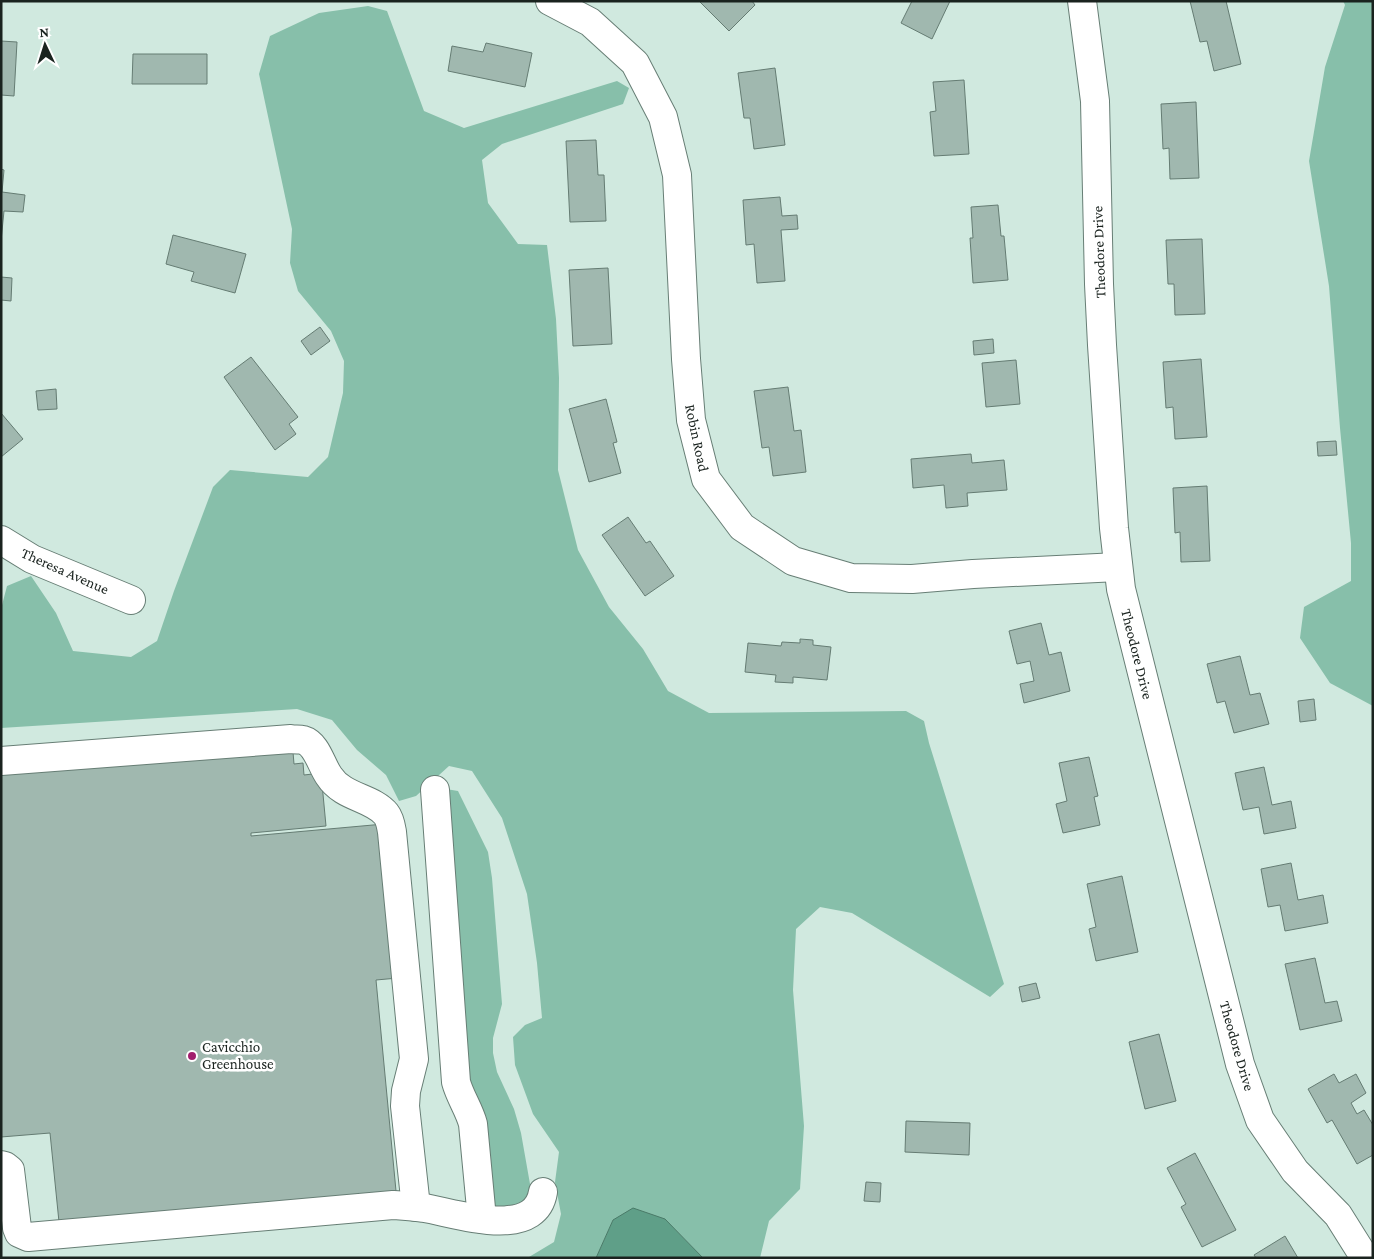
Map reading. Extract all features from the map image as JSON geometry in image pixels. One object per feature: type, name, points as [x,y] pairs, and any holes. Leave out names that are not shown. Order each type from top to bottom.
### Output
[{"type":"street","name":"Robin Road","points":[[550,1],[590,22],[635,63],[663,117],[677,175],[686,359],[691,420],[706,479],[742,527],[793,561],[851,578],[912,579],[1118,567]]},
{"type":"street","name":"Theodore Drive","points":[[1082,1],[1095,101],[1102,345],[1114,528],[1121,589],[1227,1013],[1243,1072],[1260,1120],[1295,1171],[1338,1215],[1365,1258]]},
{"type":"street","name":"Theresa Avenue","points":[[1,540],[32,559],[131,600]]},
{"type":"street","points":[[1,761],[281,740],[304,740],[313,746],[329,777],[336,784],[348,794],[376,806],[386,813],[390,820],[392,832],[414,1059],[406,1091],[405,1106],[416,1207]]},
{"type":"street","points":[[435,790],[456,1082],[473,1124],[482,1219]]},
{"type":"street","points":[[1,1165],[10,1170],[17,1228],[19,1233],[28,1237],[393,1205],[416,1207],[482,1219],[508,1221],[531,1214],[539,1206],[543,1192]]},
{"type":"shaded area","points":[[1343,1],[1373,1],[1373,706],[1330,683],[1300,638],[1304,607],[1351,581],[1351,543],[1329,286],[1309,161],[1325,67],[1345,5]]},
{"type":"shaded area","points":[[368,6],[387,11],[424,111],[464,128],[617,81],[629,88],[623,104],[502,144],[482,160],[488,203],[518,244],[547,245],[556,319],[559,378],[558,470],[578,550],[609,607],[643,649],[668,691],[709,713],[906,711],[924,721],[929,743],[1004,984],[990,997],[852,913],[820,907],[796,929],[793,990],[804,1126],[800,1189],[769,1221],[760,1258],[703,1258],[665,1219],[613,1220],[596,1258],[290,1258],[529,1257],[554,1242],[561,1214],[555,1182],[559,1152],[533,1114],[515,1065],[513,1037],[525,1025],[542,1018],[537,963],[527,894],[502,818],[472,771],[449,766],[416,796],[399,801],[386,775],[357,750],[332,720],[297,709],[1,728],[1,609],[7,586],[31,576],[56,613],[73,651],[131,657],[157,641],[213,487],[230,470],[308,477],[328,457],[343,393],[344,361],[331,331],[298,291],[290,263],[292,229],[259,74],[270,36],[319,13]]},
{"type":"shaded area","points":[[446,789],[458,791],[488,852],[492,878],[502,1004],[493,1038],[493,1053],[497,1072],[514,1109],[521,1133],[533,1201],[492,1209],[463,1088]]},
{"type":"shaded area","points":[[633,1208],[665,1219],[703,1258],[596,1258],[613,1220]]},
{"type":"building","points":[[699,1],[752,1],[755,5],[729,31]]},
{"type":"building","points":[[912,1],[950,1],[932,39],[901,23]]},
{"type":"building","points":[[1190,1],[1226,1],[1241,64],[1214,71],[1207,41],[1200,42]]},
{"type":"building","points":[[1,41],[17,42],[14,96],[1,95]]},
{"type":"building","points":[[486,43],[532,53],[525,87],[448,71],[452,46],[483,52]]},
{"type":"building","points":[[133,54],[207,54],[207,84],[132,84]]},
{"type":"building","points":[[775,68],[785,145],[754,149],[750,118],[744,118],[738,73]]},
{"type":"building","points":[[964,80],[969,154],[934,156],[930,112],[936,111],[933,82]]},
{"type":"building","points":[[1196,102],[1199,178],[1170,179],[1169,148],[1163,149],[1161,104]]},
{"type":"building","points":[[596,140],[598,175],[604,175],[606,221],[570,222],[566,141]]},
{"type":"building","points":[[1,169],[4,170],[2,192],[25,195],[23,212],[4,211],[1,241]]},
{"type":"building","points":[[780,197],[782,216],[797,215],[798,229],[781,230],[785,281],[757,283],[754,244],[746,245],[743,200]]},
{"type":"building","points":[[998,205],[1001,236],[1004,236],[1008,280],[973,283],[970,238],[973,238],[971,207]]},
{"type":"building","points":[[173,235],[246,254],[235,293],[191,281],[194,272],[166,264]]},
{"type":"building","points":[[1202,239],[1205,314],[1175,315],[1174,284],[1168,284],[1166,240]]},
{"type":"building","points":[[608,268],[612,344],[573,346],[569,270]]},
{"type":"building","points":[[1,277],[12,278],[11,301],[1,300]]},
{"type":"building","points":[[320,327],[330,341],[311,355],[301,341]]},
{"type":"building","points":[[993,339],[994,353],[974,355],[973,341]]},
{"type":"building","points":[[251,357],[298,417],[289,424],[296,434],[275,450],[224,377]]},
{"type":"building","points":[[1201,359],[1207,437],[1175,439],[1173,407],[1166,408],[1163,362]]},
{"type":"building","points":[[1016,360],[1020,404],[986,407],[982,363]]},
{"type":"building","points":[[788,387],[794,431],[801,430],[806,472],[773,476],[769,447],[762,448],[754,391]]},
{"type":"building","points":[[56,389],[57,409],[38,410],[36,391]]},
{"type":"building","points":[[606,399],[617,442],[613,443],[621,473],[589,482],[569,409]]},
{"type":"building","points":[[1,413],[23,439],[1,457]]},
{"type":"building","points":[[1336,441],[1337,455],[1318,456],[1317,442]]},
{"type":"building","points":[[971,454],[972,463],[1004,460],[1007,490],[967,493],[968,506],[946,508],[944,485],[913,488],[911,459]]},
{"type":"building","points":[[1207,486],[1210,561],[1181,562],[1180,532],[1175,533],[1173,488]]},
{"type":"building","points":[[628,517],[646,543],[650,541],[674,576],[645,596],[602,535]]},
{"type":"building","points":[[1041,623],[1049,655],[1061,652],[1070,691],[1024,703],[1020,684],[1034,681],[1030,661],[1017,664],[1009,631]]},
{"type":"building","points":[[800,639],[813,640],[813,645],[831,647],[827,680],[793,677],[793,683],[775,682],[776,675],[745,672],[748,643],[781,646],[782,642],[800,643]]},
{"type":"building","points":[[1240,656],[1250,695],[1260,693],[1269,724],[1234,733],[1225,701],[1217,703],[1207,664]]},
{"type":"building","points":[[1314,699],[1316,720],[1300,722],[1298,701]]},
{"type":"building","name":"Cavicchio Greenhouse","points":[[293,752],[294,764],[303,763],[304,775],[321,773],[326,826],[251,833],[251,836],[384,824],[398,978],[376,980],[396,1191],[59,1222],[50,1133],[1,1137],[1,774]]},
{"type":"building","points":[[1089,757],[1098,796],[1094,797],[1100,825],[1063,833],[1056,804],[1067,801],[1059,763]]},
{"type":"building","points":[[1264,767],[1272,805],[1291,801],[1296,828],[1264,834],[1259,807],[1243,810],[1235,773]]},
{"type":"building","points":[[1291,863],[1298,900],[1323,895],[1328,923],[1285,931],[1280,905],[1268,907],[1261,869]]},
{"type":"building","points":[[1122,876],[1138,952],[1096,961],[1089,929],[1096,927],[1087,884]]},
{"type":"building","points":[[1315,958],[1325,1003],[1337,1001],[1342,1021],[1300,1030],[1285,964]]},
{"type":"building","points":[[1036,983],[1040,998],[1022,1002],[1019,987]]},
{"type":"building","points":[[1159,1034],[1176,1101],[1145,1109],[1129,1042]]},
{"type":"building","points":[[1334,1074],[1339,1083],[1356,1074],[1366,1093],[1351,1103],[1357,1114],[1364,1110],[1373,1125],[1373,1155],[1357,1164],[1332,1120],[1327,1123],[1308,1089]]},
{"type":"building","points":[[906,1121],[970,1123],[969,1155],[905,1152]]},
{"type":"building","points":[[1195,1153],[1236,1230],[1202,1247],[1181,1207],[1186,1204],[1167,1168]]},
{"type":"building","points":[[866,1182],[881,1183],[880,1202],[864,1201]]},
{"type":"building","points":[[1285,1236],[1298,1258],[1256,1258],[1254,1255]]},
{"type":"place","name":"Cavicchio Greenhouse","points":[[192,1056]]}]
